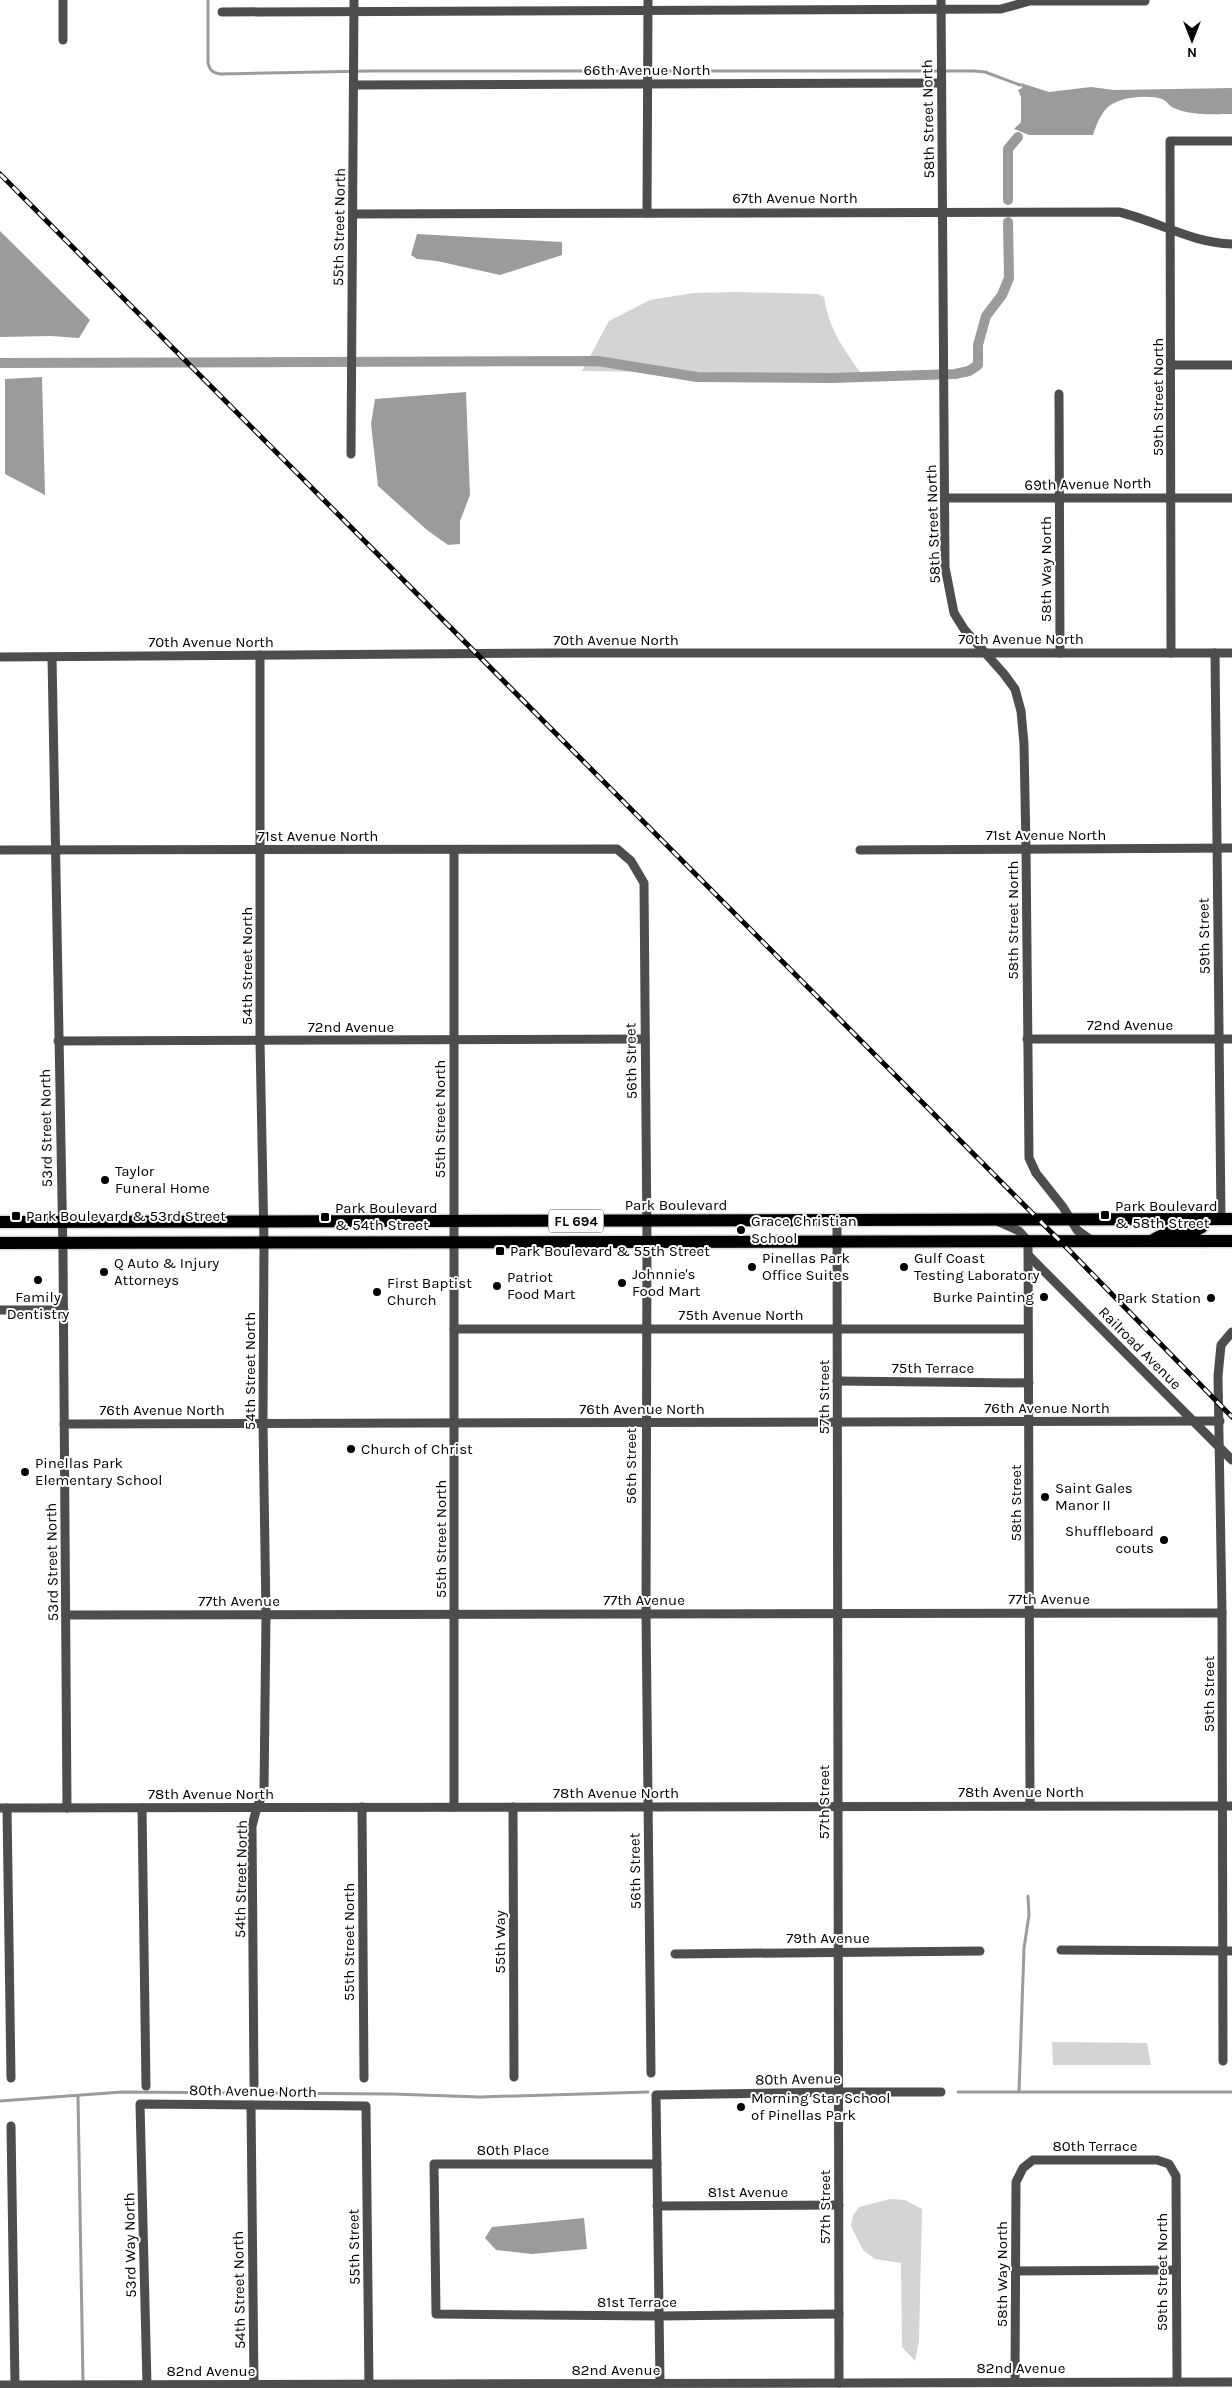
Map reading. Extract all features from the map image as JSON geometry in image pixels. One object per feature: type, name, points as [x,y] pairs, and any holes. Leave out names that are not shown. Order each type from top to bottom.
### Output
[{"type":"main road","points":[[1151,1241],[1174,1231],[1199,1230],[1203,1227],[1206,1219]]},
{"type":"main road","name":"Park Boulevard","points":[[0,1222],[1226,1219]]},
{"type":"main road","name":"FL 694","points":[[0,1243],[1232,1241]]},
{"type":"street","points":[[63,0],[63,40]]},
{"type":"street","name":"55th Street North","points":[[350,454],[352,377],[351,249],[354,214],[354,0]]},
{"type":"street","points":[[222,12],[648,5],[941,4],[1001,8],[1030,1],[1145,1]]},
{"type":"street","name":"58th Street North","points":[[941,4],[946,384],[944,498],[946,567],[954,613],[964,629],[1004,674],[1014,689],[1021,711],[1024,744],[1026,848],[1029,1158],[1036,1173],[1063,1207],[1077,1230],[1093,1241]]},
{"type":"street","points":[[647,212],[648,5]]},
{"type":"street","name":"66th Avenue North","points":[[354,83],[941,80]]},
{"type":"street","name":"59th Street North","points":[[1171,653],[1172,365],[1170,140],[1232,141]]},
{"type":"street","name":"67th Avenue North","points":[[354,214],[1119,212],[1140,217],[1170,230],[1201,240],[1232,244]]},
{"type":"street","points":[[1172,365],[1232,365]]},
{"type":"street","name":"58th Way North","points":[[1059,394],[1060,653]]},
{"type":"street","name":"69th Avenue North","points":[[944,498],[1232,498]]},
{"type":"street","name":"59th Street","points":[[1215,653],[1219,1038],[1226,1219]]},
{"type":"street","name":"70th Avenue North","points":[[0,657],[1232,653]]},
{"type":"street","name":"54th Street North","points":[[254,2084],[252,1826],[257,1807],[264,1792],[266,1614],[263,1423],[264,1222],[260,1041],[260,655]]},
{"type":"street","name":"53rd Street North","points":[[52,657],[64,1310],[67,1808]]},
{"type":"street","name":"71st Avenue North","points":[[860,850],[1232,848]]},
{"type":"street","name":"71st Avenue North","points":[[0,850],[617,849],[631,861]]},
{"type":"street","name":"55th Street North","points":[[454,850],[454,1807]]},
{"type":"street","name":"56th Street","points":[[631,861],[644,883],[647,1242],[645,1328],[647,1806],[651,2073]]},
{"type":"street","name":"72nd Avenue","points":[[1027,1039],[1232,1038]]},
{"type":"street","name":"72nd Avenue","points":[[58,1041],[645,1040]]},
{"type":"street","name":"57th Street","points":[[837,1220],[839,2383]]},
{"type":"street","points":[[994,1220],[1019,1231],[1028,1241]]},
{"type":"street","name":"58th Street","points":[[1028,1241],[1030,1806]]},
{"type":"street","name":"Railroad Avenue","points":[[1029,1256],[1232,1460]]},
{"type":"street","points":[[0,1310],[64,1310]]},
{"type":"street","name":"75th Avenue North","points":[[454,1329],[1028,1329]]},
{"type":"street","name":"59th Street","points":[[1223,2061],[1222,1951],[1228,1806],[1222,1613],[1221,1448],[1218,1376],[1220,1353],[1225,1339],[1232,1332]]},
{"type":"street","name":"75th Terrace","points":[[837,1381],[1029,1383]]},
{"type":"street","name":"76th Avenue North","points":[[64,1424],[1220,1421]]},
{"type":"street","name":"77th Avenue","points":[[66,1615],[1222,1613]]},
{"type":"street","name":"78th Avenue North","points":[[3,1808],[1228,1806]]},
{"type":"street","name":"55th Street North","points":[[362,1807],[364,2078]]},
{"type":"street","name":"55th Way","points":[[513,1807],[514,2077]]},
{"type":"street","points":[[3,1808],[11,2078]]},
{"type":"street","points":[[142,1808],[146,2086]]},
{"type":"street","points":[[1061,1950],[1232,1951]]},
{"type":"street","name":"79th Avenue","points":[[675,1954],[980,1951]]},
{"type":"street","name":"80th Avenue","points":[[657,2164],[656,2095],[941,2092]]},
{"type":"street","name":"80th Avenue North","points":[[140,2104],[366,2106]]},
{"type":"street","name":"53rd Way North","points":[[140,2104],[147,2385]]},
{"type":"street","name":"54th Street North","points":[[251,2105],[254,2384]]},
{"type":"street","name":"55th Street","points":[[366,2106],[369,2386]]},
{"type":"street","points":[[12,2126],[15,2385]]},
{"type":"street","name":"80th Terrace","points":[[1022,2168],[1033,2160],[1157,2160],[1168,2164]]},
{"type":"street","name":"80th Place","points":[[436,2314],[434,2164],[657,2164]]},
{"type":"street","points":[[657,2164],[660,2383]]},
{"type":"street","name":"59th Street North","points":[[1168,2164],[1176,2176],[1177,2382]]},
{"type":"street","name":"58th Way North","points":[[1015,2382],[1016,2182],[1022,2168]]},
{"type":"street","name":"81st Avenue","points":[[657,2206],[839,2205]]},
{"type":"street","points":[[1016,2271],[1176,2270]]},
{"type":"street","name":"81st Terrace","points":[[436,2314],[659,2316],[839,2314]]},
{"type":"street","name":"82nd Avenue","points":[[0,2385],[254,2384],[369,2386],[660,2383],[951,2385],[1015,2382],[1232,2382]]},
{"type":"shaded area","points":[[1021,83],[1049,92],[1091,87],[1114,90],[1232,88],[1232,114],[1203,114],[1181,111],[1162,99],[1149,97],[1133,98],[1111,104],[1100,117],[1093,135],[1029,135],[1014,129],[1021,122],[1021,97],[1018,90],[1022,88]]},
{"type":"shaded area","points":[[0,231],[90,320],[79,338],[51,336],[0,337]]},
{"type":"shaded area","points":[[417,234],[562,242],[562,255],[500,275],[437,261],[417,259],[411,255]]},
{"type":"shaded area","points":[[693,293],[818,294],[824,297],[833,329],[843,348],[862,375],[582,371],[609,321],[650,300]]},
{"type":"shaded area","points":[[42,377],[45,495],[5,474],[5,379]]},
{"type":"shaded area","points":[[466,392],[470,495],[460,521],[460,544],[448,545],[427,530],[378,486],[371,424],[375,399]]},
{"type":"shaded area","points":[[1052,2042],[1147,2043],[1151,2065],[1053,2065]]},
{"type":"shaded area","points":[[890,2199],[905,2200],[922,2209],[919,2341],[915,2361],[902,2347],[901,2263],[875,2259],[863,2250],[851,2226],[853,2216],[859,2207]]},
{"type":"shaded area","points":[[584,2218],[587,2249],[532,2254],[496,2250],[485,2238],[492,2227]]},
{"type":"waterway","points":[[208,0],[208,63],[212,71],[221,74],[371,71],[974,71],[985,72],[1020,85]]},
{"type":"waterway","points":[[1008,200],[1008,149],[1018,137]]},
{"type":"waterway","points":[[0,363],[598,361],[697,377],[831,378],[955,374],[969,371],[978,365],[978,345],[986,316],[1002,295],[1009,278],[1008,222]]},
{"type":"waterway","points":[[1019,2092],[1024,1948],[1029,1915],[1028,1896]]},
{"type":"waterway","points":[[0,2101],[122,2092],[392,2094],[480,2097],[648,2092]]},
{"type":"waterway","points":[[958,2092],[1232,2092]]},
{"type":"waterway","points":[[78,2096],[83,2382]]},
{"type":"railway","points":[[0,174],[1060,1241],[1232,1417]]},
{"type":"place","name":"Taylor Funeral Home","points":[[105,1180]]},
{"type":"place","name":"Park Boulevard & 58th Street","points":[[1105,1215]]},
{"type":"place","name":"Park Boulevard & 53rd Street","points":[[16,1216]]},
{"type":"place","name":"Park Boulevard & 54th Street","points":[[325,1217]]},
{"type":"place","name":"Grace Christian School","points":[[741,1230]]},
{"type":"place","name":"Park Boulevard & 55th Street","points":[[500,1251]]},
{"type":"place","name":"Pinellas Park Office Suites","points":[[752,1267]]},
{"type":"place","name":"Gulf Coast Testing Laboratory","points":[[904,1267]]},
{"type":"place","name":"Q Auto & Injury Attorneys","points":[[104,1272]]},
{"type":"place","name":"Family Dentistry","points":[[38,1280]]},
{"type":"place","name":"Johnnie's Food Mart","points":[[622,1283]]},
{"type":"place","name":"Patriot Food Mart","points":[[497,1286]]},
{"type":"place","name":"First Baptist Church","points":[[377,1292]]},
{"type":"place","name":"Burke Painting","points":[[1044,1297]]},
{"type":"place","name":"Park Station","points":[[1211,1298]]},
{"type":"place","name":"Church of Christ","points":[[351,1449]]},
{"type":"place","name":"Pinellas Park Elementary School","points":[[25,1472]]},
{"type":"place","name":"Saint Gales Manor II","points":[[1045,1497]]},
{"type":"place","name":"Shuffleboard couts","points":[[1164,1540]]},
{"type":"place","name":"Morning Star School of Pinellas Park","points":[[741,2107]]}]
